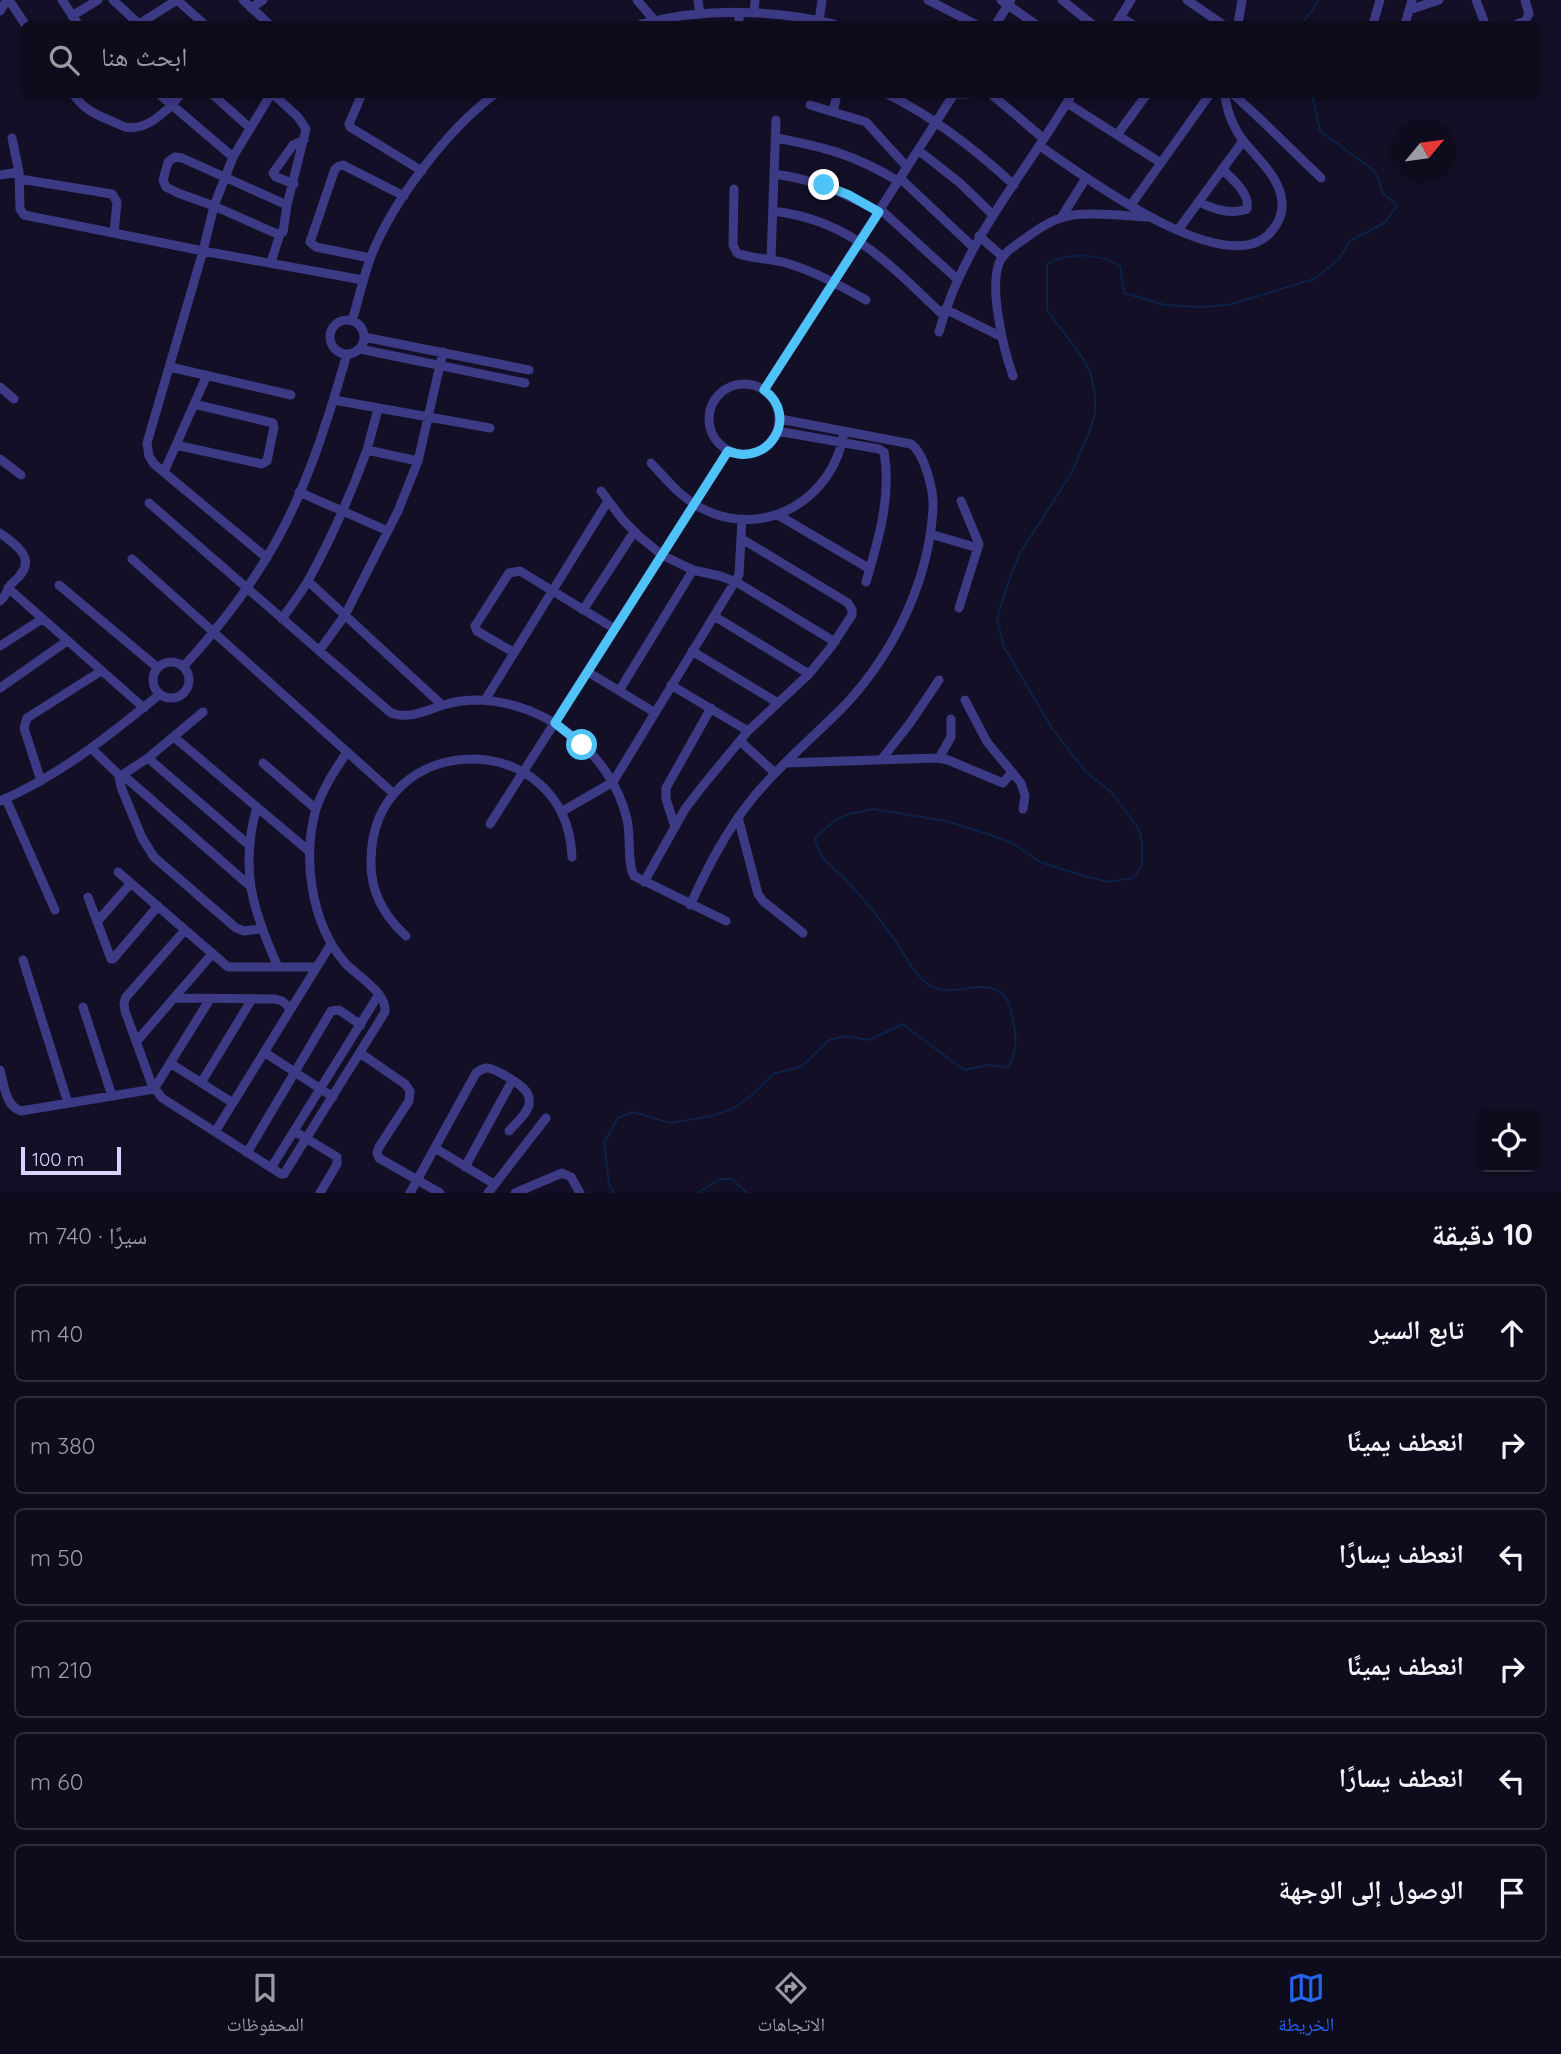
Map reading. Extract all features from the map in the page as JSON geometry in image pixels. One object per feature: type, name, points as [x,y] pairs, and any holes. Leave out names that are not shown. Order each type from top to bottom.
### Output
[{"type":"street","points":[[0,11],[8,0],[23,21]]},
{"type":"street","points":[[62,0],[75,20],[98,0]]},
{"type":"street","points":[[113,0],[136,21]]},
{"type":"street","points":[[144,21],[177,0],[201,21]]},
{"type":"street","points":[[243,0],[266,21]]},
{"type":"street","points":[[251,8],[263,0]]},
{"type":"street","points":[[637,0],[655,21],[699,14],[739,13],[754,13],[778,20],[819,21],[822,0]]},
{"type":"street","points":[[698,0],[699,14]]},
{"type":"street","points":[[754,13],[755,0]]},
{"type":"street","points":[[928,0],[969,21]]},
{"type":"street","points":[[1062,0],[1088,21]]},
{"type":"street","points":[[1118,21],[1130,0]]},
{"type":"street","points":[[1187,0],[1199,3],[1219,21]]},
{"type":"street","points":[[1238,21],[1242,0]]},
{"type":"street","points":[[1374,21],[1380,0]]},
{"type":"street","points":[[1406,21],[1412,0]]},
{"type":"street","points":[[1409,10],[1439,0]]},
{"type":"street","points":[[1476,0],[1484,21]]},
{"type":"street","points":[[1525,0],[1529,14],[1525,21]]},
{"type":"street","points":[[997,21],[1007,1],[1031,21]]},
{"type":"street","points":[[739,13],[739,21]]},
{"type":"street","points":[[77,98],[91,112],[125,127],[146,124],[178,98]]},
{"type":"street","points":[[163,98],[233,157]]},
{"type":"street","points":[[216,98],[250,128]]},
{"type":"street","points":[[267,558],[151,460],[147,443],[214,206],[233,157],[269,98]]},
{"type":"street","points":[[271,262],[280,234],[284,232],[287,205],[306,129],[304,123],[276,98]]},
{"type":"street","points":[[360,98],[350,127],[422,171]]},
{"type":"street","points":[[352,321],[370,258],[404,196],[454,133],[491,98]]},
{"type":"street","points":[[834,112],[836,98]]},
{"type":"street","points":[[894,98],[936,122],[977,152],[1014,185]]},
{"type":"street","points":[[764,390],[953,98]]},
{"type":"street","points":[[995,98],[1086,178],[1178,230],[1203,240],[1237,247],[1261,241],[1274,229],[1282,216],[1282,199],[1275,180],[1243,141],[1226,106],[1225,98]]},
{"type":"street","points":[[939,332],[957,279],[979,236],[1069,98]]},
{"type":"street","points":[[1071,98],[1117,135],[1161,163]]},
{"type":"street","points":[[1117,135],[1144,98]]},
{"type":"street","points":[[1131,205],[1207,98]]},
{"type":"street","points":[[1237,98],[1321,178]]},
{"type":"street","points":[[810,105],[866,122],[907,167]]},
{"type":"street","points":[[771,259],[776,120]]},
{"type":"street","points":[[12,138],[20,175],[20,209],[24,215],[363,280]]},
{"type":"street","points":[[776,138],[835,150],[899,180],[973,247]]},
{"type":"street","points":[[293,184],[273,173],[293,145],[304,139]]},
{"type":"street","points":[[1178,230],[1243,141]]},
{"type":"street","points":[[918,150],[960,183],[993,215]]},
{"type":"street","points":[[280,234],[166,187],[163,180],[168,162],[176,157],[182,158],[287,205]]},
{"type":"street","points":[[370,258],[316,247],[310,242],[335,169],[343,165],[404,196]]},
{"type":"street","points":[[1199,202],[1226,210],[1240,212],[1247,209],[1249,204],[1244,192],[1222,169]]},
{"type":"street","points":[[774,174],[824,185],[880,210],[957,279]]},
{"type":"street","points":[[0,175],[20,175],[112,194],[117,202],[114,233]]},
{"type":"street","points":[[1061,218],[1086,178]]},
{"type":"street","points":[[734,189],[735,251],[742,255],[771,259],[801,268],[866,300]]},
{"type":"street","points":[[773,211],[819,221],[860,241],[944,312],[1002,337]]},
{"type":"street","points":[[1013,376],[1002,337],[998,306],[997,276],[1003,257],[1047,223],[1061,218],[1075,215],[1151,217]]},
{"type":"street","points":[[979,236],[1003,257]]},
{"type":"street","points":[[360,349],[364,337],[361,327],[352,321],[341,322],[332,329],[333,346],[347,354],[360,349],[525,383]]},
{"type":"street","points":[[364,337],[529,370]]},
{"type":"street","points":[[319,651],[345,615],[398,511],[418,461],[443,352]]},
{"type":"street","points":[[183,667],[214,633],[267,558],[299,492],[334,400],[347,354]]},
{"type":"street","points":[[170,367],[291,395]]},
{"type":"street","points":[[164,472],[207,375]]},
{"type":"street","points":[[740,384],[752,384],[764,390],[775,402],[779,419],[778,431],[768,446],[746,455],[728,451],[715,439],[709,416],[715,399],[723,390],[740,384]]},
{"type":"street","points":[[0,387],[14,399]]},
{"type":"street","points":[[334,400],[490,428]]},
{"type":"street","points":[[176,445],[262,464],[268,460],[274,427],[272,423],[194,404]]},
{"type":"street","points":[[282,619],[308,581],[342,511],[367,450],[379,409]]},
{"type":"street","points":[[690,905],[714,855],[738,817],[775,773],[848,702],[884,653],[913,599],[930,534],[932,493],[915,447],[911,444],[779,419]]},
{"type":"street","points":[[778,431],[879,449],[885,454],[886,488],[883,514],[866,582]]},
{"type":"street","points":[[651,463],[675,489],[694,504],[718,515],[759,519],[778,515],[800,503],[822,483],[833,468],[844,432]]},
{"type":"street","points":[[367,450],[418,461]]},
{"type":"street","points":[[491,824],[728,451]]},
{"type":"street","points":[[0,459],[21,475]]},
{"type":"street","points":[[601,491],[634,532],[662,555],[693,570],[735,582],[835,642]]},
{"type":"street","points":[[299,492],[388,531]]},
{"type":"street","points":[[485,700],[608,501]]},
{"type":"street","points":[[960,608],[978,548],[978,538],[961,501]]},
{"type":"street","points":[[149,503],[391,713],[407,716],[442,705],[485,700],[515,706],[555,723],[582,745],[613,782],[628,822],[631,870],[636,878],[726,921]]},
{"type":"street","points":[[778,515],[870,569]]},
{"type":"street","points":[[561,812],[613,782],[735,582],[740,570],[742,519]]},
{"type":"street","points":[[583,610],[634,532]]},
{"type":"street","points":[[0,534],[19,548],[26,562],[23,571],[0,601]]},
{"type":"street","points":[[930,534],[978,548]]},
{"type":"street","points":[[643,882],[693,799],[748,731],[809,674],[835,642],[852,615],[850,605],[742,539]]},
{"type":"street","points":[[132,559],[394,794]]},
{"type":"street","points":[[619,691],[693,570]]},
{"type":"street","points":[[513,652],[477,631],[476,624],[511,571],[520,571],[615,629]]},
{"type":"street","points":[[308,581],[442,705]]},
{"type":"street","points":[[59,585],[158,668]]},
{"type":"street","points":[[8,588],[144,708]]},
{"type":"street","points":[[714,616],[809,674]]},
{"type":"street","points":[[0,646],[42,619]]},
{"type":"street","points":[[0,688],[67,641]]},
{"type":"street","points":[[692,651],[778,703]]},
{"type":"street","points":[[172,662],[183,667],[188,683],[182,694],[171,698],[160,694],[153,685],[158,668],[162,664],[172,662]]},
{"type":"street","points":[[41,781],[24,728],[25,720],[101,671]]},
{"type":"street","points":[[588,671],[654,712]]},
{"type":"street","points":[[881,760],[939,680]]},
{"type":"street","points":[[671,684],[748,731]]},
{"type":"street","points":[[55,910],[3,800],[41,781],[91,748],[160,694]]},
{"type":"street","points":[[965,700],[987,742],[1023,787],[1023,808]]},
{"type":"street","points":[[675,827],[666,799],[667,785],[710,708]]},
{"type":"street","points":[[121,776],[148,758],[203,712]]},
{"type":"street","points":[[939,758],[951,737],[951,719]]},
{"type":"street","points":[[174,737],[310,852]]},
{"type":"street","points":[[740,741],[775,773]]},
{"type":"street","points":[[91,748],[250,886]]},
{"type":"street","points":[[185,930],[125,1000],[124,1008],[154,1089],[162,1098],[284,1174],[386,1012],[386,1004],[379,994],[358,976],[331,943],[319,914],[312,883],[310,852],[316,809],[324,789],[347,752]]},
{"type":"street","points":[[148,758],[250,846]]},
{"type":"street","points":[[406,936],[379,901],[373,884],[371,848],[382,812],[394,794],[422,771],[440,763],[477,758],[496,761],[523,773],[546,791],[561,812],[568,831],[572,857]]},
{"type":"street","points":[[785,763],[939,758],[1002,783],[1006,782],[1012,772]]},
{"type":"street","points":[[263,763],[316,809]]},
{"type":"street","points":[[121,776],[121,787],[142,838],[158,862],[236,928],[244,931],[261,929]]},
{"type":"street","points":[[257,807],[250,846],[250,886],[261,929],[278,967]]},
{"type":"street","points":[[738,817],[758,894],[803,933]]},
{"type":"street","points":[[118,872],[212,954],[232,968],[317,967]]},
{"type":"street","points":[[97,922],[131,883]]},
{"type":"street","points":[[88,897],[112,960],[158,906]]},
{"type":"street","points":[[215,1132],[331,943]]},
{"type":"street","points":[[136,1042],[212,954]]},
{"type":"street","points":[[23,960],[68,1103]]},
{"type":"street","points":[[271,1168],[379,994]]},
{"type":"street","points":[[174,998],[279,999],[291,1009]]},
{"type":"street","points":[[0,1070],[9,1102],[21,1111],[154,1089],[210,999]]},
{"type":"street","points":[[201,1083],[252,999]]},
{"type":"street","points":[[83,1007],[112,1096]]},
{"type":"street","points":[[247,1153],[331,1011],[339,1010],[368,1041]]},
{"type":"street","points":[[264,1052],[333,1097]]},
{"type":"street","points":[[360,1053],[409,1088],[411,1095],[379,1147],[377,1153],[381,1161],[440,1193]]},
{"type":"street","points":[[170,1063],[233,1103]]},
{"type":"street","points":[[410,1193],[478,1071],[484,1068],[491,1069],[526,1092],[529,1104],[526,1111],[509,1131]]},
{"type":"street","points":[[466,1167],[512,1081]]},
{"type":"street","points":[[435,1148],[466,1167],[493,1190],[546,1118]]},
{"type":"street","points":[[295,1131],[338,1159],[320,1193]]},
{"type":"street","points":[[515,1193],[562,1172],[571,1177],[580,1193]]},
{"type":"waterway","points":[[1304,21],[1319,0]]},
{"type":"waterway","points":[[614,1193],[609,1184],[604,1143],[618,1118],[633,1112],[670,1123],[711,1116],[732,1109],[752,1095],[773,1074],[802,1066],[829,1040],[846,1036],[869,1040],[903,1024],[964,1070],[989,1065],[1008,1067],[1016,1039],[1007,1000],[992,988],[942,990],[922,980],[875,914],[820,853],[815,838],[834,821],[849,814],[873,809],[946,821],[1012,843],[1040,862],[1108,882],[1133,878],[1142,866],[1139,829],[1111,792],[1087,773],[1053,730],[1004,647],[997,619],[1020,553],[1071,474],[1095,413],[1095,395],[1090,371],[1047,310],[1047,264],[1074,256],[1094,256],[1112,262],[1120,266],[1124,293],[1165,305],[1228,305],[1314,279],[1339,259],[1350,241],[1384,223],[1397,206],[1382,192],[1378,177],[1372,169],[1320,131],[1313,98]]},
{"type":"waterway","points":[[697,1193],[721,1179],[732,1179],[747,1193]]},
{"type":"route","points":[[582,745],[555,723],[728,451],[751,454],[763,450],[775,437],[779,413],[772,397],[764,390],[879,212],[824,185]]}]
